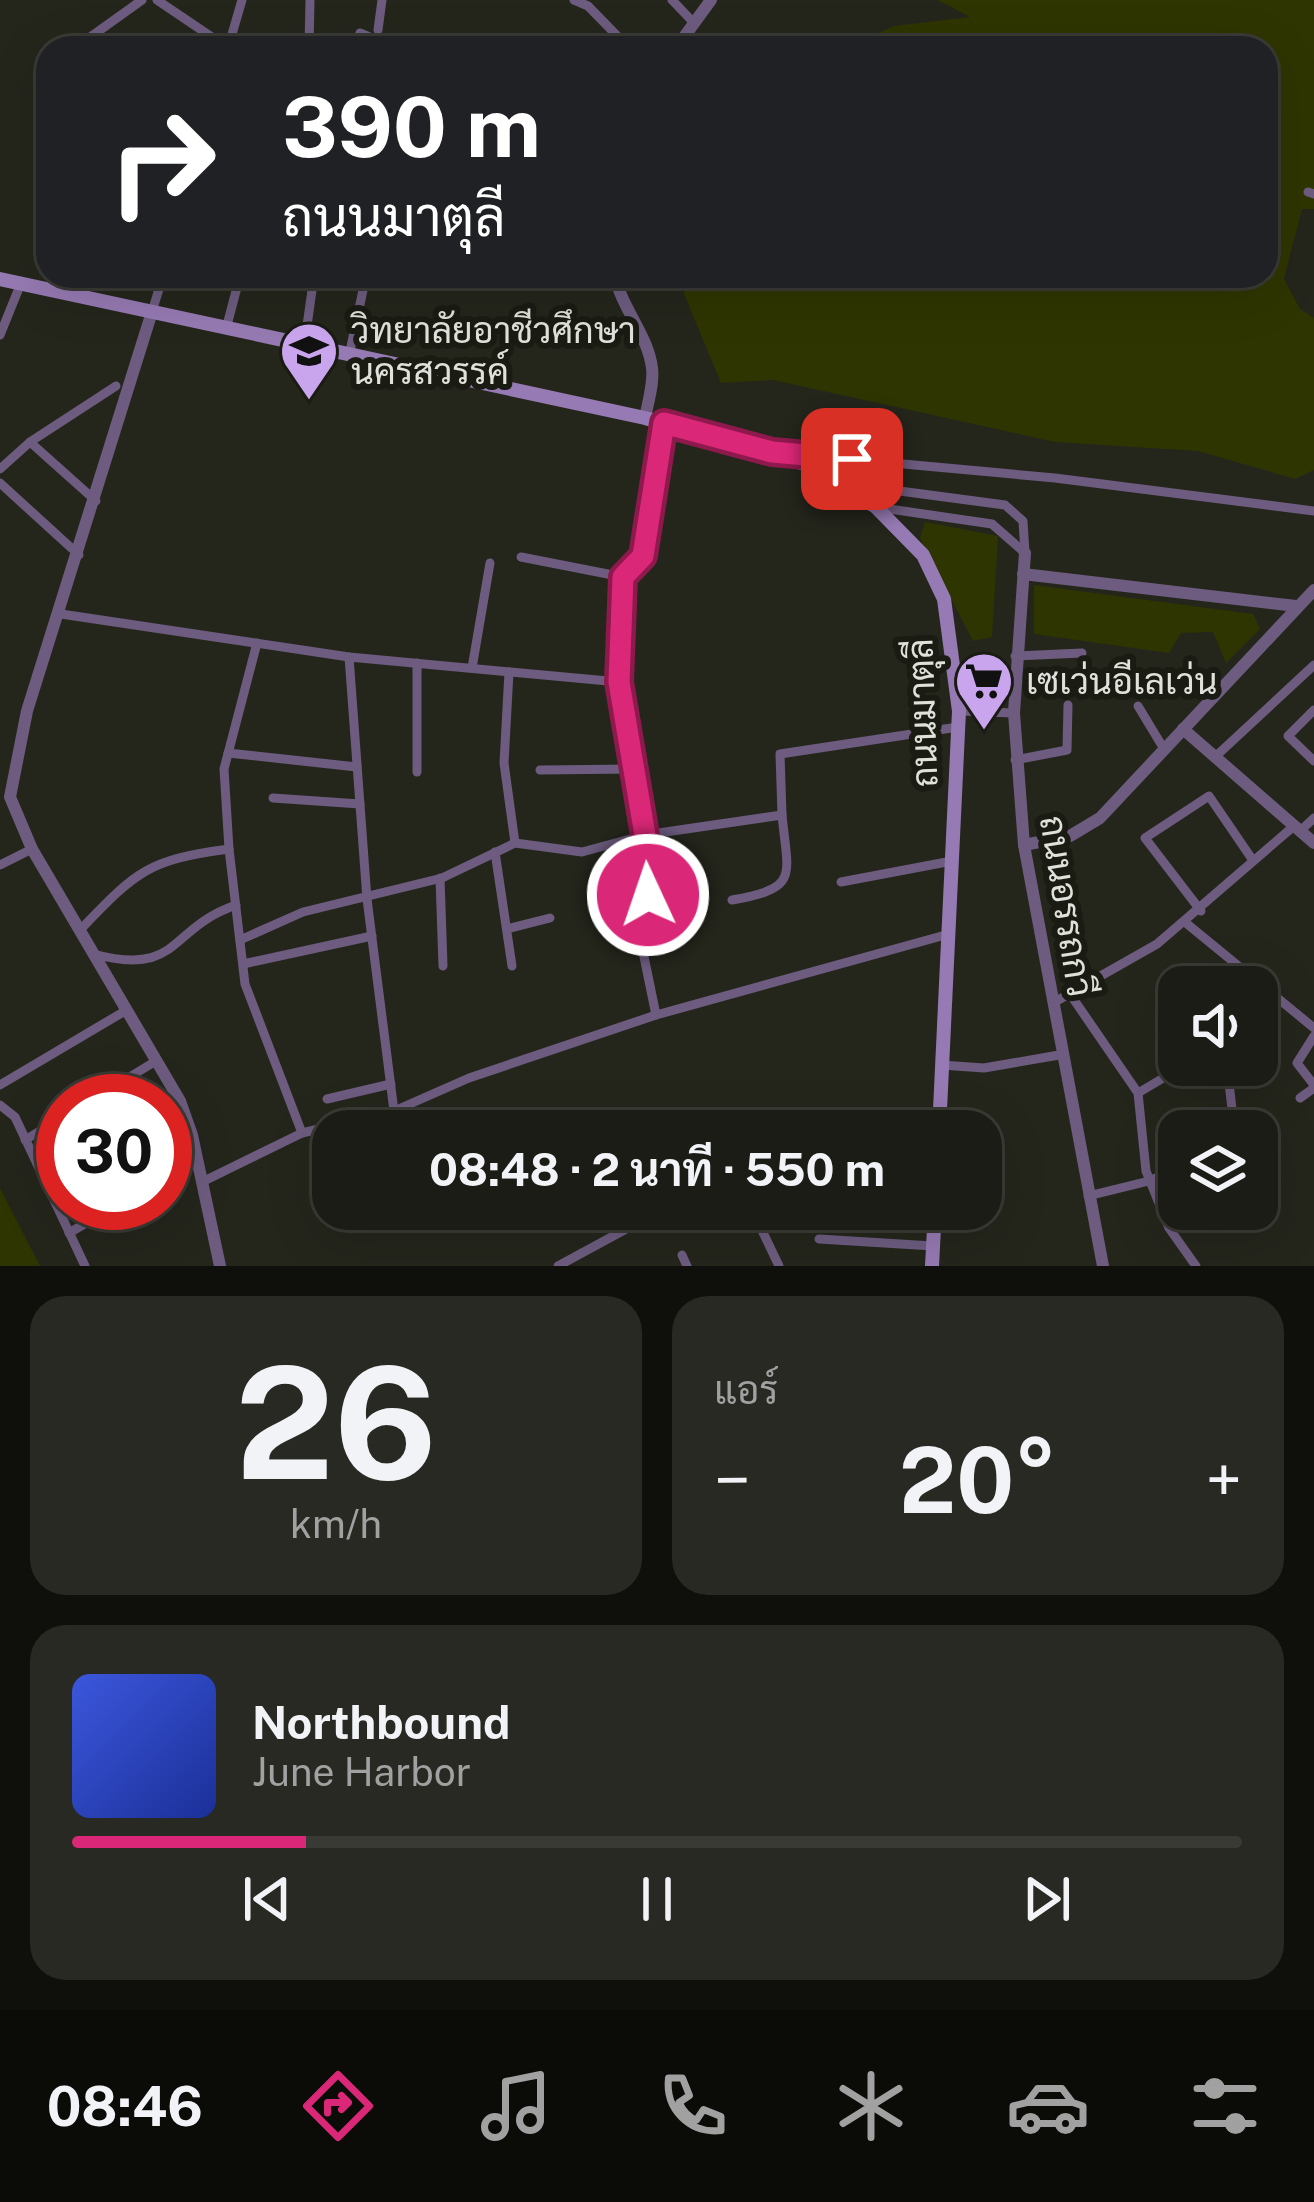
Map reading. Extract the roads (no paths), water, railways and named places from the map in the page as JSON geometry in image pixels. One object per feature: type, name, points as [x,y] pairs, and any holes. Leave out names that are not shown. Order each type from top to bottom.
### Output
[{"type":"main road","name":"ถนนมาตุลี","points":[[0,279],[36,287]]},
{"type":"main road","name":"ถนนมาตุลี","points":[[41,288],[645,418],[772,452],[847,484],[876,507],[923,555],[944,599],[959,719],[940,1110]]},
{"type":"main road","points":[[932,1266],[934,1230]]},
{"type":"street","points":[[92,36],[142,0]]},
{"type":"street","points":[[157,0],[210,36]]},
{"type":"street","points":[[232,36],[242,0]]},
{"type":"street","points":[[309,36],[310,0]]},
{"type":"street","points":[[360,36],[376,34],[382,0]]},
{"type":"street","points":[[574,0],[588,6],[617,36]]},
{"type":"street","points":[[672,0],[693,22]]},
{"type":"street","points":[[684,36],[711,0]]},
{"type":"street","points":[[0,335],[21,283]]},
{"type":"street","points":[[159,288],[80,555],[27,710],[5,800],[180,1101],[220,1266]]},
{"type":"street","points":[[226,331],[237,288]]},
{"type":"street","points":[[304,347],[312,288]]},
{"type":"street","points":[[349,356],[363,288]]},
{"type":"street","points":[[618,288],[622,305],[645,342],[653,371],[645,418]]},
{"type":"street","points":[[0,470],[30,442],[116,386]]},
{"type":"street","points":[[656,1015],[633,903],[648,895],[645,835],[619,682],[623,577],[643,556],[664,423]]},
{"type":"street","points":[[30,442],[96,501]]},
{"type":"street","points":[[772,452],[1055,478],[1314,511]]},
{"type":"street","points":[[0,483],[80,555]]},
{"type":"street","points":[[847,484],[1005,505],[1023,521],[1025,553]]},
{"type":"street","points":[[876,507],[992,524],[1025,553]]},
{"type":"street","name":"ถนนอรรถกวี","points":[[1025,553],[1014,713],[1024,845],[1059,1054],[1103,1266]]},
{"type":"street","points":[[521,557],[623,577]]},
{"type":"street","points":[[472,668],[490,563]]},
{"type":"street","points":[[1023,574],[1296,606]]},
{"type":"street","points":[[1024,845],[1070,836],[1100,818],[1314,590]]},
{"type":"street","points":[[1257,601],[1270,616],[1271,631]]},
{"type":"street","points":[[61,614],[350,656],[619,682]]},
{"type":"street","points":[[257,643],[228,753],[229,849],[245,984],[302,1133]]},
{"type":"street","points":[[1016,656],[1082,652]]},
{"type":"street","points":[[350,656],[368,899],[394,1110]]},
{"type":"street","points":[[417,663],[417,772]]},
{"type":"street","points":[[1215,757],[1314,665]]},
{"type":"street","points":[[509,672],[505,763],[515,843]]},
{"type":"street","points":[[1016,760],[1067,750],[1068,704]]},
{"type":"street","points":[[1138,706],[1164,749]]},
{"type":"street","points":[[1314,710],[1288,736],[1314,761]]},
{"type":"street","points":[[732,900],[773,892],[788,867],[780,754],[1014,713]]},
{"type":"street","points":[[1183,729],[1314,843]]},
{"type":"street","points":[[228,753],[357,767]]},
{"type":"street","points":[[540,770],[634,770]]},
{"type":"street","points":[[1201,911],[1144,838],[1209,796],[1252,860]]},
{"type":"street","points":[[273,798],[360,804]]},
{"type":"street","points":[[240,940],[303,912],[440,878],[515,843],[582,852],[645,835],[782,815]]},
{"type":"street","points":[[1053,1003],[1186,923],[1252,860],[1314,818]]},
{"type":"street","points":[[79,931],[135,873],[174,856],[229,849]]},
{"type":"street","points":[[0,865],[32,850]]},
{"type":"street","points":[[495,852],[512,965]]},
{"type":"street","points":[[841,882],[952,861]]},
{"type":"street","points":[[440,878],[443,966]]},
{"type":"street","points":[[93,954],[111,962],[144,964],[236,904]]},
{"type":"street","points":[[507,929],[550,918]]},
{"type":"street","points":[[1186,923],[1235,966]]},
{"type":"street","points":[[398,1110],[469,1078],[656,1015],[949,934]]},
{"type":"street","points":[[243,964],[372,936]]},
{"type":"street","points":[[1070,994],[1138,1093],[1149,1181],[1169,1228],[1196,1266]]},
{"type":"street","points":[[1278,1004],[1314,1032],[1298,1063],[1314,1086],[1300,1098]]},
{"type":"street","points":[[85,1266],[14,1118],[4,1085],[125,1011]]},
{"type":"street","points":[[941,1065],[984,1068],[1059,1054]]},
{"type":"street","points":[[134,1074],[156,1061]]},
{"type":"street","points":[[1138,1093],[1158,1081]]},
{"type":"street","points":[[327,1099],[391,1084]]},
{"type":"street","points":[[0,1105],[14,1118]]},
{"type":"street","points":[[202,1182],[312,1130]]},
{"type":"street","points":[[25,1140],[36,1133]]},
{"type":"street","points":[[192,1160],[197,1157]]},
{"type":"street","points":[[1088,1196],[1158,1177]]},
{"type":"street","points":[[69,1233],[74,1230]]},
{"type":"street","points":[[564,1265],[626,1230]]},
{"type":"street","points":[[762,1230],[779,1266]]},
{"type":"street","points":[[819,1239],[933,1246]]},
{"type":"place","name":"วิทยาลัยอาชีวศึกษา นครสวรรค์","points":[[309,402]]},
{"type":"place","name":"เซเว่นอีเลเว่น","points":[[984,732]]}]
